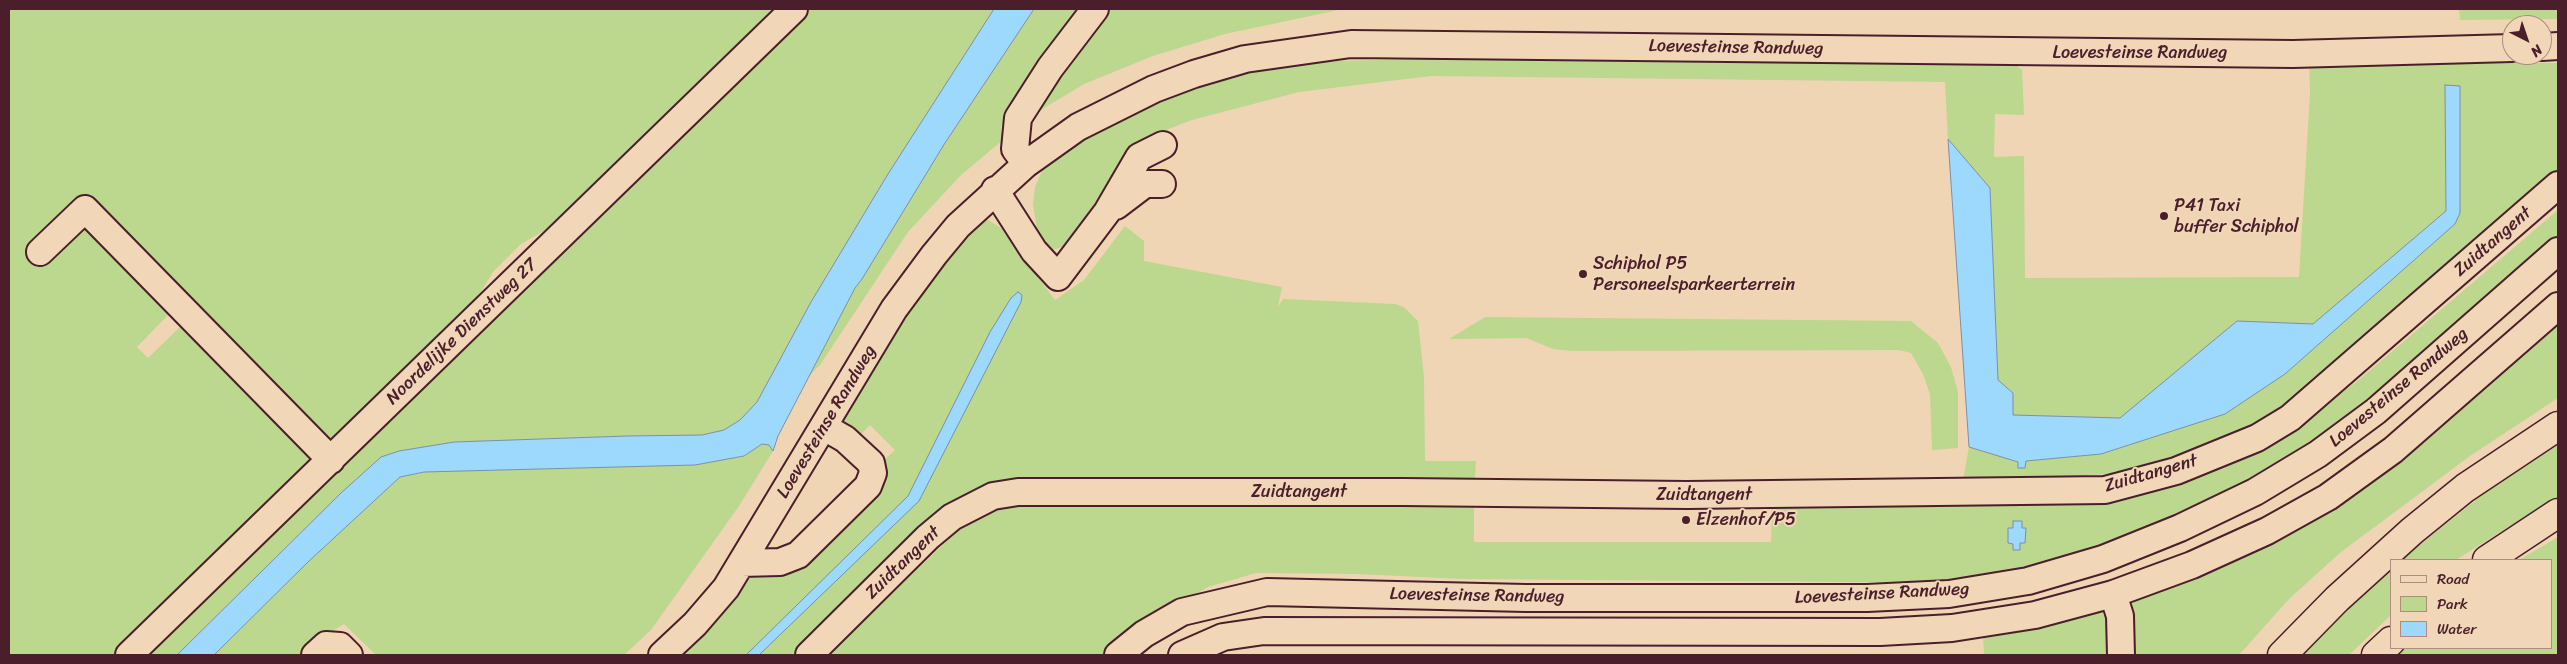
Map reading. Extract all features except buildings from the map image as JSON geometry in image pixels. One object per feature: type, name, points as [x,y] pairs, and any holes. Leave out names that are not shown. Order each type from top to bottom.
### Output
[{"type":"highway","points":[[2282,655],[2337,599],[2406,536],[2465,488],[2558,426]]},
{"type":"highway","points":[[2488,559],[2557,514]]},
{"type":"highway","points":[[2376,655],[2390,642]]},
{"type":"street","name":"Noordelijke Dienstweg 27","points":[[129,655],[794,9]]},
{"type":"street","points":[[1026,164],[1015,149],[1018,118],[1050,68],[1095,9]]},
{"type":"street","name":"Loevesteinse Randweg","points":[[662,655],[695,624],[720,595],[741,564],[894,309],[958,226],[995,190],[1026,164],[1078,127],[1112,108],[1186,77],[1245,59],[1351,44],[2293,54],[2502,48]]},
{"type":"street","points":[[995,190],[1034,251],[1058,277],[1107,212],[1139,157],[1163,146]]},
{"type":"street","points":[[1107,212],[1145,184],[1162,184]]},
{"type":"street","name":"Zuidtangent","points":[[809,655],[928,537],[952,517],[993,496],[1018,492],[1814,495],[2095,490],[2114,488],[2176,471],[2257,438],[2290,418],[2558,184]]},
{"type":"street","points":[[40,252],[85,208],[331,460]]},
{"type":"street","name":"Loevesteinse Randweg","points":[[1118,655],[1144,634],[1182,612],[1221,601],[1267,592],[1526,598],[1867,598],[1948,594],[2028,581],[2103,559],[2180,528],[2254,492],[2318,454],[2376,411],[2558,251]]},
{"type":"street","name":"Loevesteinse Randweg","points":[[1182,655],[1223,637],[1264,631],[1791,634],[1952,628],[2035,615],[2113,594],[2192,565],[2267,531],[2328,497],[2393,450],[2558,306]]},
{"type":"street","points":[[741,564],[780,562],[798,555],[868,486],[873,473],[871,463],[846,439],[824,427]]},
{"type":"street","points":[[1948,594],[1952,628]]},
{"type":"street","points":[[2113,594],[2120,616],[2121,655]]},
{"type":"street","points":[[316,655],[326,645],[340,646],[349,655]]},
{"type":"green space","points":[[9,9],[787,9],[580,210],[521,244],[493,272],[458,329],[337,447],[82,217],[169,300],[161,308],[168,315],[137,347],[148,358],[180,327],[187,335],[195,326],[317,464],[123,655],[9,655]]},
{"type":"green space","points":[[809,9],[994,9],[888,174],[811,302],[757,402],[740,420],[724,430],[702,435],[454,442],[399,451],[381,457],[341,493],[177,655],[143,655]]},
{"type":"green space","points":[[1034,9],[1076,9],[1001,127],[1003,140],[961,175],[908,232],[820,365],[809,376],[855,288],[945,143]]},
{"type":"green space","points":[[1107,9],[1343,9],[1225,34],[1153,56],[1084,84],[1034,114]]},
{"type":"green space","points":[[2459,9],[2558,9],[2558,19],[2552,19],[2552,15],[2502,15],[2502,20],[2460,20]]},
{"type":"green space","points":[[1650,54],[2014,64],[2022,70],[2024,115],[1995,114],[1994,157],[2024,156],[2025,278],[2299,277],[2310,93],[2309,61],[2502,63],[2502,65],[2552,65],[2552,63],[2558,63],[2558,174],[2279,420],[2204,452],[2119,473],[2066,477],[1963,480],[1969,447],[2018,462],[2018,467],[2026,461],[2101,454],[2225,414],[2285,374],[2455,224],[2445,86],[2446,211],[2313,324],[2237,321],[2121,418],[2013,415],[2013,393],[1998,380],[1990,188],[1948,139],[1945,82],[1431,76],[1299,92],[1192,120],[1137,141],[1065,246],[1049,251],[1037,229],[1033,205],[1035,187],[1043,169],[1056,156],[1108,124],[1168,94],[1233,73],[1331,61]]},
{"type":"green space","points":[[2558,210],[2558,243],[2378,404],[2259,485],[2130,542],[1978,583],[1463,579],[1356,574],[1256,573],[1208,587],[1161,615],[1106,655],[829,655],[957,531],[983,514],[1009,506],[1474,507],[1474,542],[1771,542],[1772,507],[1990,506],[2122,500],[2194,475],[2274,441],[2355,383]]},
{"type":"green space","points":[[988,220],[1001,228],[1055,300],[1084,280],[1125,226],[1144,241],[1144,261],[1282,287],[1278,307],[1283,299],[1395,304],[1404,307],[1418,321],[1424,377],[1425,461],[1476,461],[1475,479],[1123,477],[1010,480],[981,488],[947,505],[791,655],[678,655],[747,572],[757,567],[802,570],[875,498],[882,462],[895,450],[870,425],[858,437],[838,427],[932,271],[972,227]]},
{"type":"green space","points":[[2558,315],[2558,398],[2470,456],[2341,552],[2289,599],[2239,655],[2126,655],[2126,612],[2138,596],[2204,570]]},
{"type":"green space","points":[[1485,317],[1911,321],[1938,343],[1951,367],[1958,392],[1958,448],[1932,450],[1930,394],[1923,374],[1911,353],[1899,350],[1572,351],[1553,349],[1526,338],[1449,339]]},
{"type":"green space","points":[[762,444],[769,445],[773,451],[739,506],[651,630],[624,655],[376,655],[344,624],[317,640],[301,655],[214,655],[308,562],[400,477],[424,472],[695,465],[744,456]]},
{"type":"green space","points":[[2558,445],[2558,499],[2503,530],[2458,559],[2402,559],[2481,496]]},
{"type":"green space","points":[[2558,537],[2558,655],[2395,655],[2402,649],[2552,649],[2552,559],[2521,559]]},
{"type":"green space","points":[[2390,570],[2390,616],[2349,655],[2300,655]]},
{"type":"green space","points":[[2098,608],[2116,630],[2116,655],[1984,655],[1983,634]]},
{"type":"water","points":[[994,9],[1034,9],[945,143],[855,288],[778,436],[773,451],[769,445],[762,444],[744,456],[695,465],[424,472],[400,477],[308,562],[214,655],[177,655],[341,493],[381,457],[399,451],[454,442],[702,435],[724,430],[740,420],[757,402],[811,302],[888,174]]},
{"type":"water","points":[[2445,85],[2460,86],[2460,213],[2455,224],[2285,374],[2225,414],[2101,454],[2026,461],[2025,468],[2018,468],[2018,462],[1969,447],[1948,139],[1990,188],[1998,380],[2013,393],[2013,415],[2120,418],[2237,321],[2313,324],[2446,211]]},
{"type":"water","points":[[1018,292],[1022,295],[1021,302],[919,501],[759,655],[746,655],[908,496],[990,332],[1011,298]]},
{"type":"water","points":[[2013,521],[2022,521],[2022,528],[2026,528],[2025,543],[2020,543],[2020,550],[2013,550],[2013,544],[2008,543],[2008,528],[2013,528]]},
{"type":"place","name":"P41 Taxi buffer Schiphol","points":[[2164,216]]},
{"type":"place","name":"Schiphol P5 Personeelsparkeerterrein","points":[[1583,274]]},
{"type":"place","name":"Elzenhof/P5","points":[[1686,520]]}]
